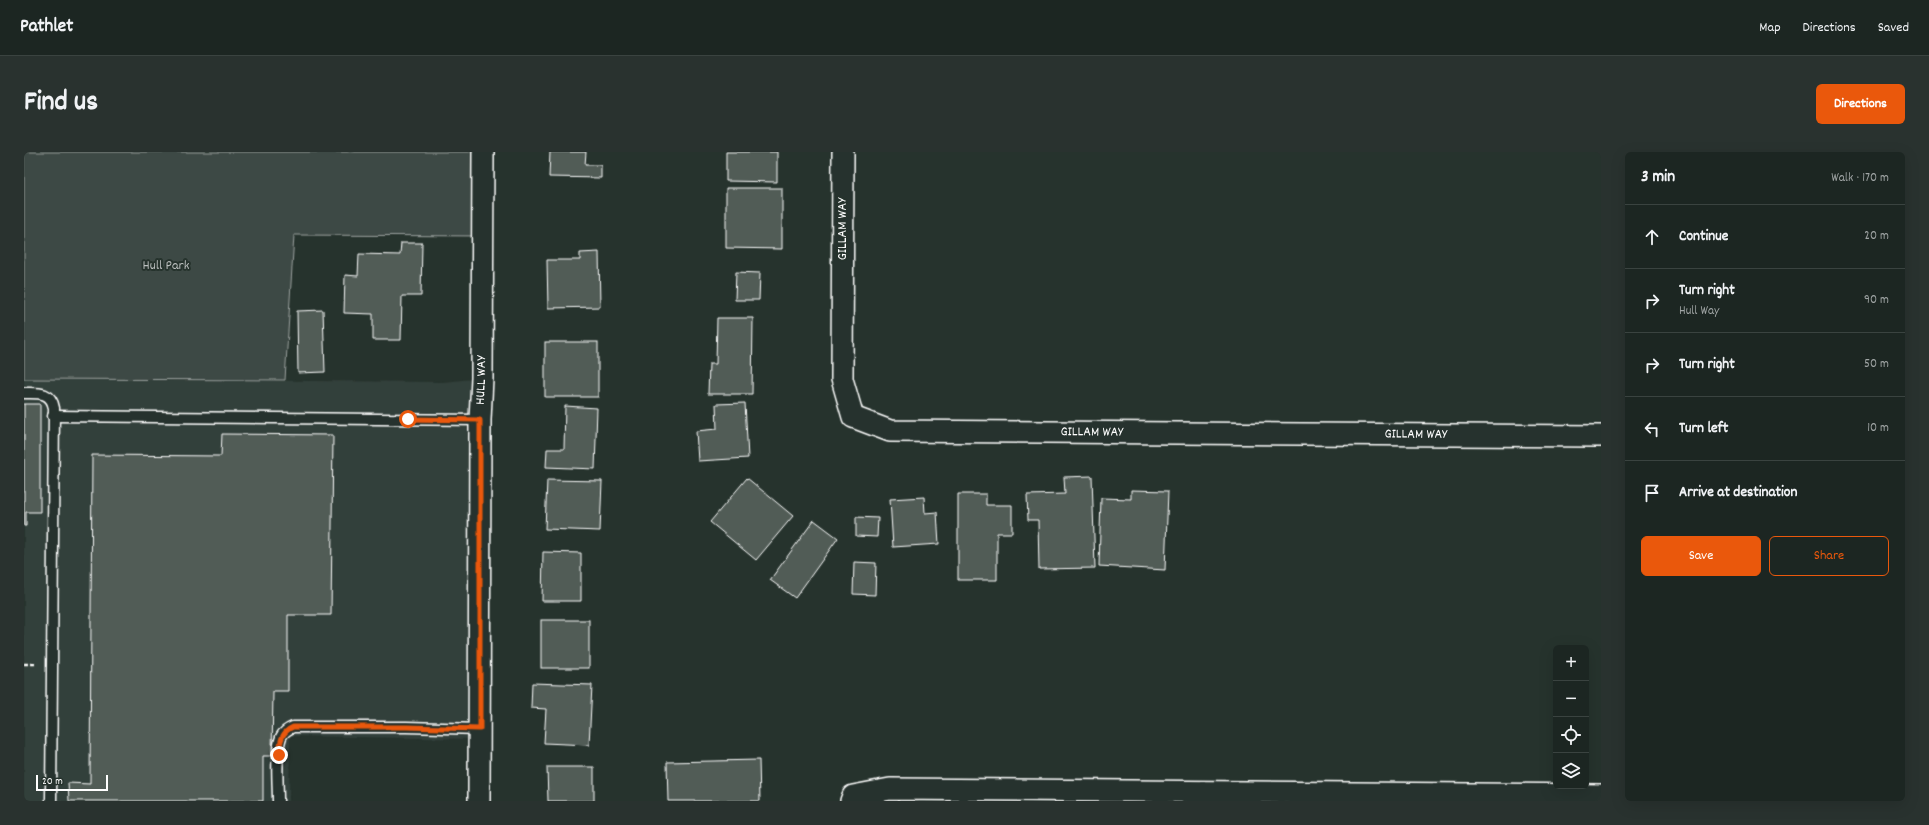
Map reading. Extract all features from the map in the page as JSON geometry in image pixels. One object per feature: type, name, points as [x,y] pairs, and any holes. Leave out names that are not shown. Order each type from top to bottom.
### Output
[{"type":"street","name":"HULL WAY","points":[[479,801],[480,420],[482,378],[484,152]]},
{"type":"street","name":"GILLAM WAY","points":[[843,152],[842,379],[853,417],[890,430],[1601,436]]},
{"type":"street","points":[[851,801],[853,796],[890,789],[1601,795]]},
{"type":"lane","points":[[24,393],[36,393],[49,396],[53,400],[51,801]]},
{"type":"lane","points":[[53,416],[480,420]]},
{"type":"lane","points":[[278,801],[281,737],[285,730],[293,727],[406,727],[480,729]]},
{"type":"path","points":[[24,664],[40,664]]},
{"type":"shaded area","points":[[482,378],[479,739],[290,736],[289,801],[24,801],[24,379],[443,382]]},
{"type":"green space","name":"Hull Park","points":[[24,152],[483,152],[483,236],[294,235],[285,380],[24,379]]},
{"type":"building","points":[[550,152],[586,152],[585,165],[601,165],[601,178],[549,177]]},
{"type":"building","points":[[726,152],[777,152],[777,182],[726,181]]},
{"type":"building","points":[[726,188],[782,188],[782,249],[726,248]]},
{"type":"building","points":[[401,243],[422,243],[421,296],[402,296],[401,340],[373,340],[373,314],[344,313],[345,275],[358,276],[359,254],[400,255]]},
{"type":"building","points":[[599,252],[600,307],[548,308],[547,260],[580,260],[580,253]]},
{"type":"building","points":[[736,272],[760,273],[759,300],[735,300]]},
{"type":"building","points":[[323,310],[325,372],[298,373],[297,311]]},
{"type":"building","points":[[717,318],[753,318],[752,394],[708,394],[709,364],[716,364]]},
{"type":"building","points":[[545,342],[598,342],[598,397],[545,397]]},
{"type":"building","points":[[745,403],[748,458],[698,461],[696,431],[717,429],[716,404]]},
{"type":"building","points":[[24,404],[40,404],[40,512],[26,512],[26,526],[24,526]]},
{"type":"building","points":[[565,406],[597,408],[595,469],[546,467],[547,449],[564,449]]},
{"type":"building","points":[[222,434],[333,435],[331,615],[288,615],[288,691],[273,691],[272,756],[263,756],[263,801],[69,801],[68,783],[90,784],[92,455],[221,456]]},
{"type":"building","points":[[1092,476],[1095,568],[1039,569],[1038,520],[1028,520],[1027,495],[1065,494],[1064,477]]},
{"type":"building","points":[[747,478],[793,516],[756,560],[710,522]]},
{"type":"building","points":[[547,480],[602,481],[600,531],[545,529]]},
{"type":"building","points":[[1131,490],[1168,491],[1165,570],[1099,566],[1101,498],[1131,499]]},
{"type":"building","points":[[958,494],[986,494],[986,505],[1012,505],[1012,533],[997,533],[997,580],[958,580]]},
{"type":"building","points":[[924,497],[925,513],[937,512],[939,544],[893,547],[890,499]]},
{"type":"building","points":[[856,517],[878,518],[877,537],[856,536]]},
{"type":"building","points":[[814,520],[838,538],[795,598],[770,580]]},
{"type":"building","points":[[543,552],[581,553],[581,601],[542,601]]},
{"type":"building","points":[[854,562],[876,563],[875,595],[853,594]]},
{"type":"building","points":[[541,620],[589,620],[589,668],[541,668]]},
{"type":"building","points":[[532,683],[592,685],[589,745],[544,743],[546,709],[531,708]]},
{"type":"building","points":[[759,760],[760,801],[668,801],[667,762]]},
{"type":"building","points":[[547,767],[594,767],[594,801],[548,801]]},
{"type":"route","points":[[279,755],[281,737],[285,730],[293,727],[440,727],[480,729],[480,420],[408,419]]}]
